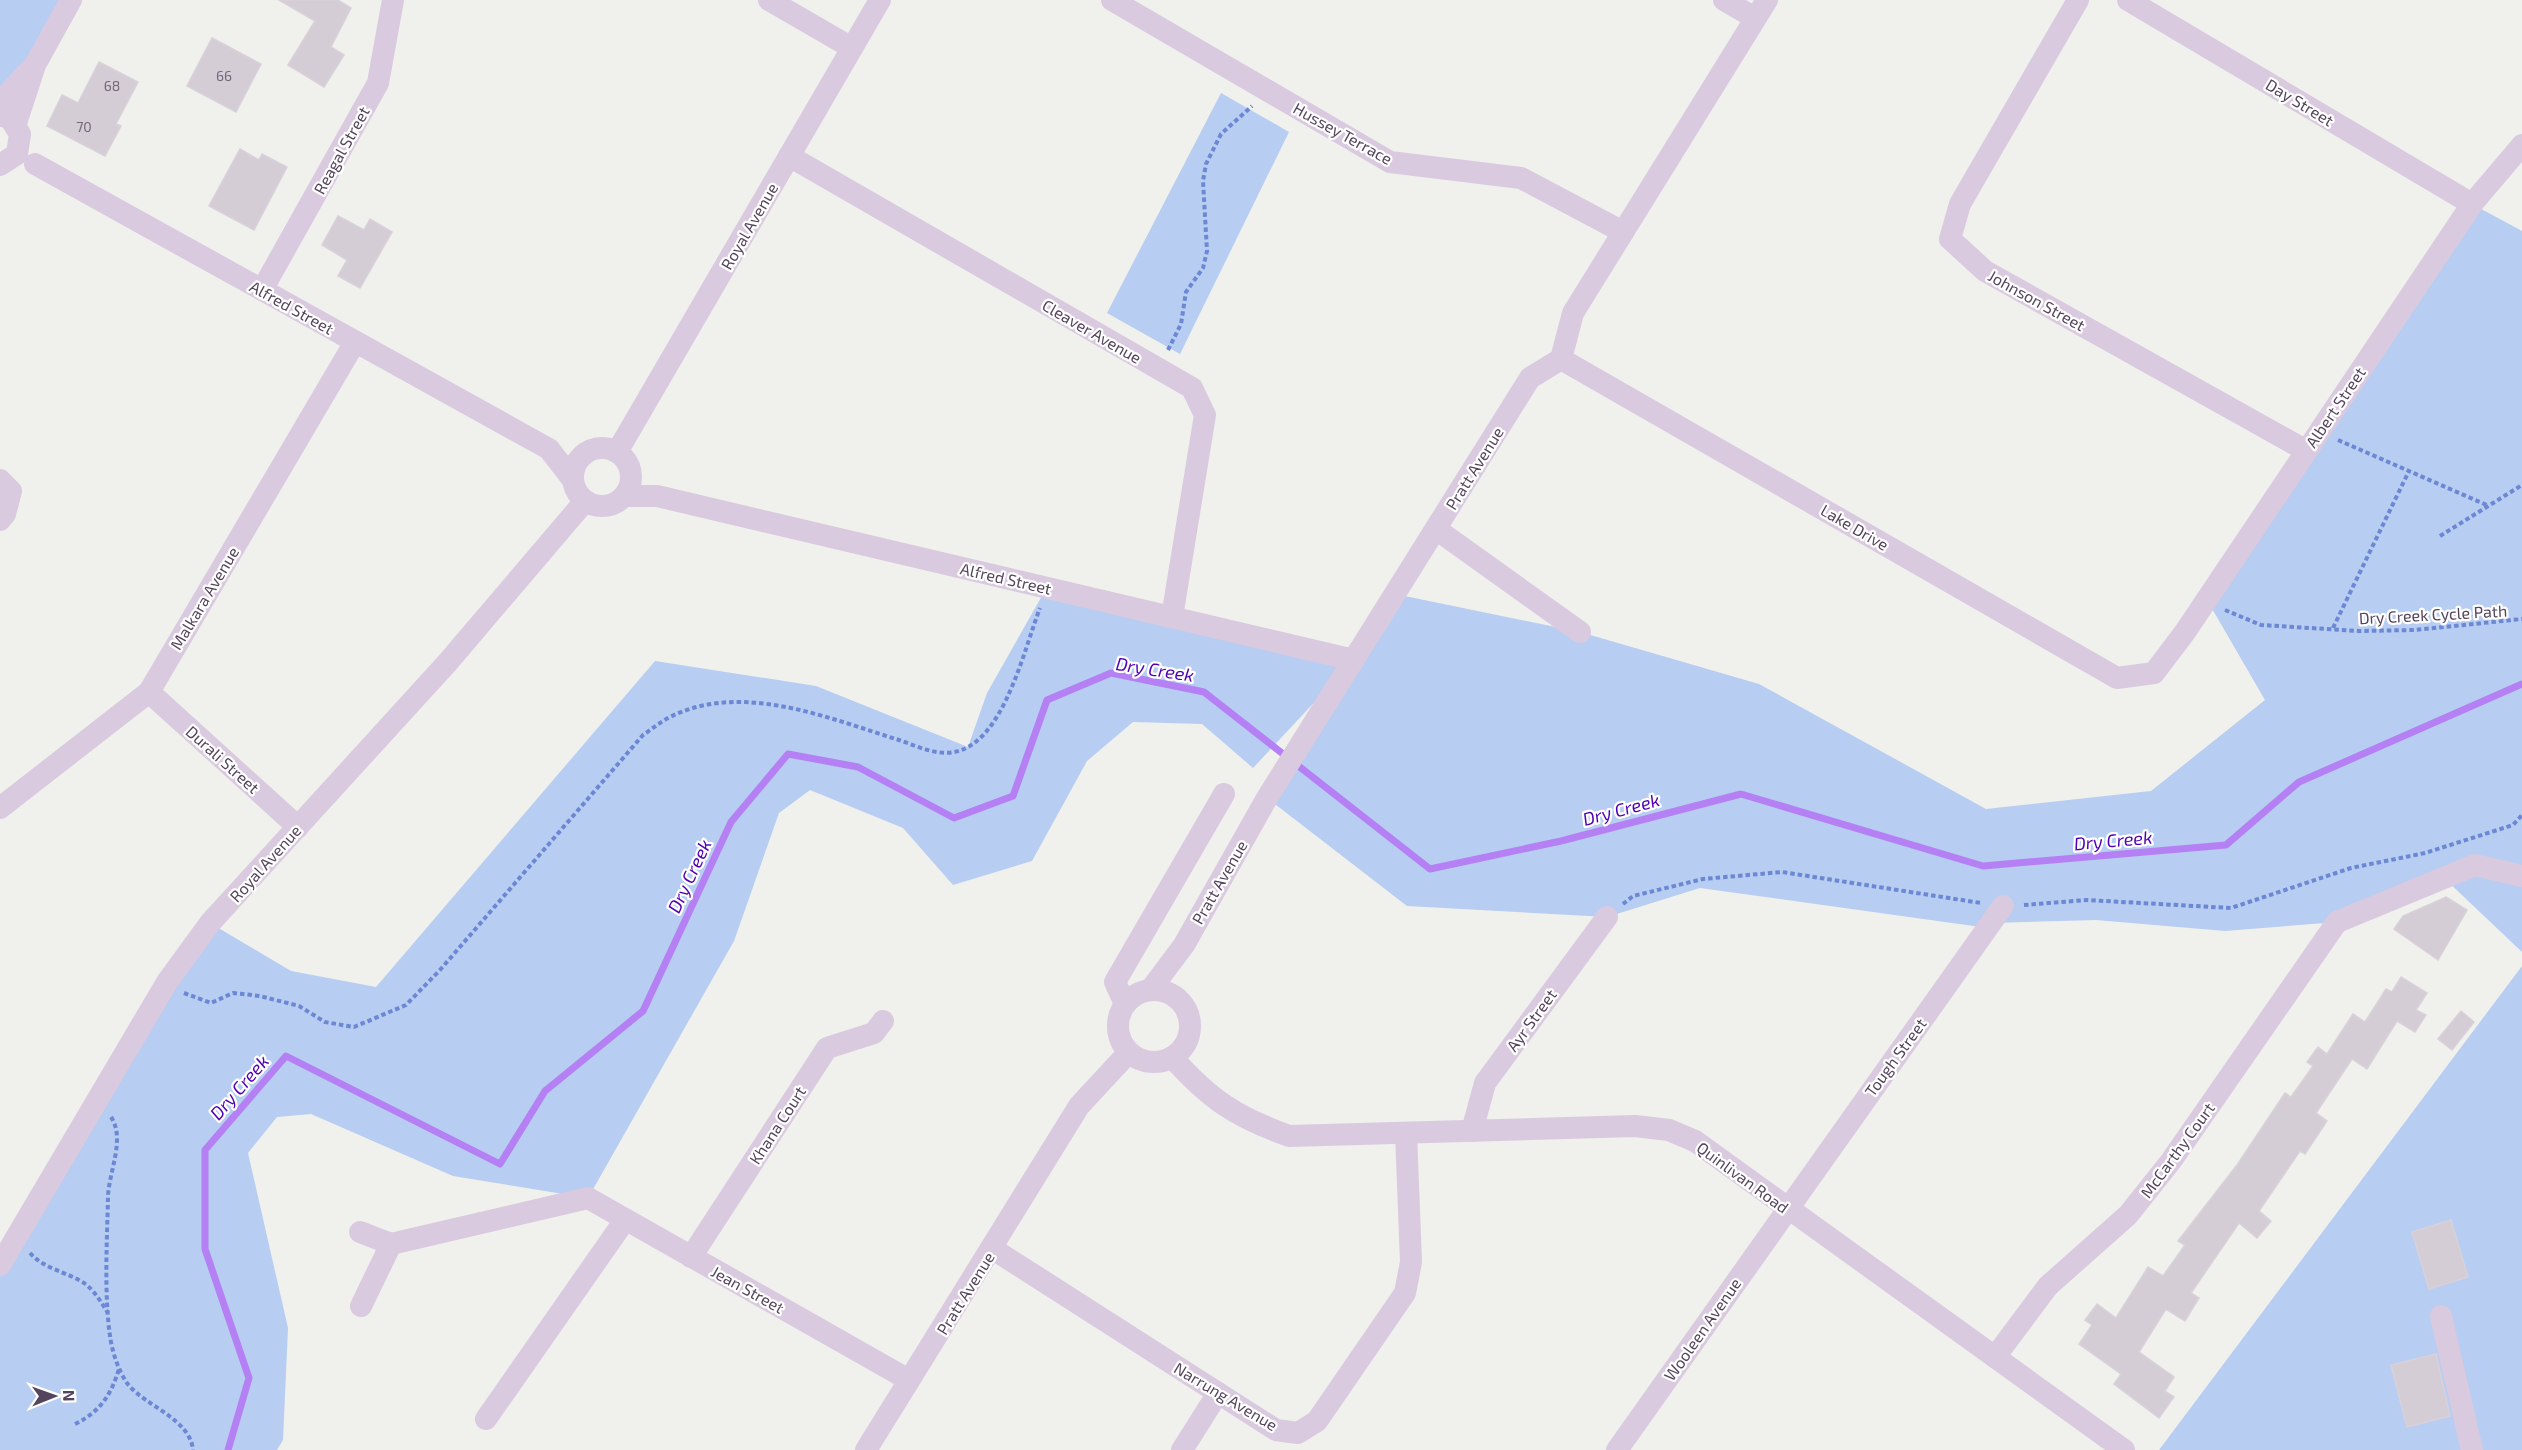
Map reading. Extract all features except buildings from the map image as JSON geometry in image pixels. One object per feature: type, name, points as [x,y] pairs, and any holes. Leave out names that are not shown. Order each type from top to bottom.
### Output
[{"type":"street","points":[[8,141],[35,64],[70,0]]},
{"type":"street","name":"Reagal Street","points":[[262,290],[378,83],[393,0]]},
{"type":"street","points":[[769,0],[852,48]]},
{"type":"street","name":"Royal Avenue","points":[[617,452],[880,0]]},
{"type":"street","name":"Hussey Terrace","points":[[1112,0],[1390,162],[1521,178],[1623,232]]},
{"type":"street","points":[[1561,359],[1573,313],[1761,9],[1724,0]]},
{"type":"street","name":"Johnson Street","points":[[2078,0],[1960,204],[1950,239],[1984,271],[2305,450]]},
{"type":"street","name":"Day Street","points":[[2128,0],[2472,204]]},
{"type":"street","points":[[0,102],[35,64]]},
{"type":"street","name":"Alfred Street","points":[[8,141],[35,164],[549,449],[573,480]]},
{"type":"street","name":"Albert Street","points":[[2154,673],[2206,600],[2472,204],[2522,145]]},
{"type":"street","name":"Cleaver Avenue","points":[[789,156],[1192,388],[1205,415],[1172,617]]},
{"type":"street","name":"Malkara Avenue","points":[[0,808],[149,692],[356,342]]},
{"type":"street","name":"Pratt Avenue","points":[[1151,989],[1184,945],[1267,798],[1530,378],[1561,359]]},
{"type":"street","name":"Lake Drive","points":[[1561,359],[2117,678],[2154,673]]},
{"type":"street","points":[[602,448],[617,452],[626,462],[630,474],[629,487],[624,496],[608,506],[599,506],[585,501],[577,492],[573,480],[576,464],[588,452],[602,448]]},
{"type":"street","name":"Alfred Street","points":[[549,449],[588,452]]},
{"type":"street","name":"Alfred Street","points":[[630,474],[657,496]]},
{"type":"street","points":[[0,480],[11,491],[5,514],[0,520]]},
{"type":"street","name":"Alfred Street","points":[[624,496],[657,496],[1354,660]]},
{"type":"street","name":"Royal Avenue","points":[[0,1265],[167,982],[210,923],[448,662],[585,501]]},
{"type":"street","points":[[1436,529],[1580,632]]},
{"type":"street","name":"Durali Street","points":[[149,692],[297,827]]},
{"type":"street","points":[[1125,1004],[1115,982],[1224,794]]},
{"type":"street","name":"McCarthy Court","points":[[1995,1357],[2048,1286],[2128,1215],[2171,1161],[2337,922],[2475,865],[2522,876]]},
{"type":"street","name":"Tough Street","points":[[1787,1208],[2003,906]]},
{"type":"street","name":"Ayr Street","points":[[1472,1131],[1485,1083],[1607,917]]},
{"type":"street","name":"Pratt Avenue","points":[[1173,996],[1184,945]]},
{"type":"street","points":[[1151,989],[1163,990],[1173,996],[1183,1004],[1190,1017],[1189,1036],[1183,1047],[1172,1057],[1159,1062],[1146,1061],[1129,1052],[1118,1028],[1125,1004],[1139,993],[1151,989]]},
{"type":"street","name":"Khana Court","points":[[691,1257],[827,1048],[874,1033],[883,1021]]},
{"type":"street","name":"Pratt Avenue","points":[[866,1450],[993,1249],[1078,1106],[1129,1052]]},
{"type":"street","name":"Quinlivan Road","points":[[1172,1057],[1201,1089],[1252,1123],[1289,1136],[1635,1126],[1669,1130],[1695,1141],[1995,1357],[2117,1448]]},
{"type":"street","name":"Narrung Avenue","points":[[993,1249],[1276,1430],[1298,1433],[1317,1421],[1404,1293],[1411,1262],[1406,1133]]},
{"type":"street","name":"Jean Street","points":[[391,1244],[588,1198],[909,1380]]},
{"type":"street","name":"Wooleen Avenue","points":[[1617,1450],[1787,1208]]},
{"type":"street","points":[[486,1419],[625,1220]]},
{"type":"street","points":[[360,1232],[391,1244],[361,1306]]},
{"type":"street","points":[[2441,1316],[2472,1450]]},
{"type":"street","points":[[1182,1450],[1218,1393]]},
{"type":"path","points":[[1159,369],[1181,324],[1186,292],[1203,268],[1207,251],[1203,181],[1210,152],[1221,134],[1252,106],[1263,88]]},
{"type":"path","points":[[2335,439],[2489,506]]},
{"type":"path","points":[[2333,628],[2409,471]]},
{"type":"path","points":[[2440,536],[2522,485]]},
{"type":"path","points":[[167,982],[189,997],[211,1003],[233,993],[260,996],[299,1006],[325,1022],[354,1027],[406,1005],[440,970],[643,735],[680,714],[706,705],[742,702],[797,710],[943,754],[969,747],[988,728],[1005,701],[1047,587]]},
{"type":"path","name":"Dry Creek Cycle Path","points":[[2206,600],[2235,616],[2260,625],[2414,630],[2473,622],[2521,622]]},
{"type":"path","points":[[1607,917],[1633,896],[1703,879],[1782,873],[2003,906],[2088,900],[2231,908],[2351,868],[2425,853],[2513,825],[2522,815]]},
{"type":"path","points":[[98,1099],[113,1121],[116,1139],[108,1194],[110,1338],[119,1369],[128,1384],[142,1398],[174,1420],[193,1447]]},
{"type":"path","points":[[17,1236],[33,1256],[84,1283],[98,1295],[108,1313]]},
{"type":"path","points":[[75,1424],[91,1416],[102,1406],[114,1385],[119,1369]]},
{"type":"shaded area","points":[[0,0],[71,0],[0,119]]},
{"type":"shaded area","points":[[1221,93],[1289,132],[1180,354],[1107,313]]},
{"type":"shaded area","points":[[2472,204],[2522,231],[2522,952],[2444,878],[2337,922],[2225,931],[2096,920],[1992,923],[1988,928],[1700,888],[1607,917],[1407,906],[1267,798],[1351,663],[1253,768],[1202,724],[1133,722],[1087,761],[1032,861],[953,885],[903,828],[810,790],[779,813],[734,941],[588,1198],[453,1176],[311,1114],[277,1117],[248,1153],[288,1328],[283,1440],[277,1450],[0,1450],[0,1265],[210,923],[291,971],[376,987],[655,661],[816,686],[968,747],[987,693],[1047,587],[1354,659],[1395,594],[1580,632],[1759,684],[1986,809],[2151,791],[2265,700],[2207,600]]},
{"type":"shaded area","points":[[2522,966],[2522,1450],[2159,1450]]},
{"type":"waterway","name":"Dry Creek","points":[[228,1450],[249,1378],[205,1249],[205,1150],[286,1056],[500,1164],[545,1091],[643,1011],[731,822],[788,754],[858,767],[954,818],[1013,796],[1047,700],[1111,673],[1204,692],[1430,869],[1561,841],[1741,794],[1983,866],[2226,845],[2299,782],[2522,684]]}]
